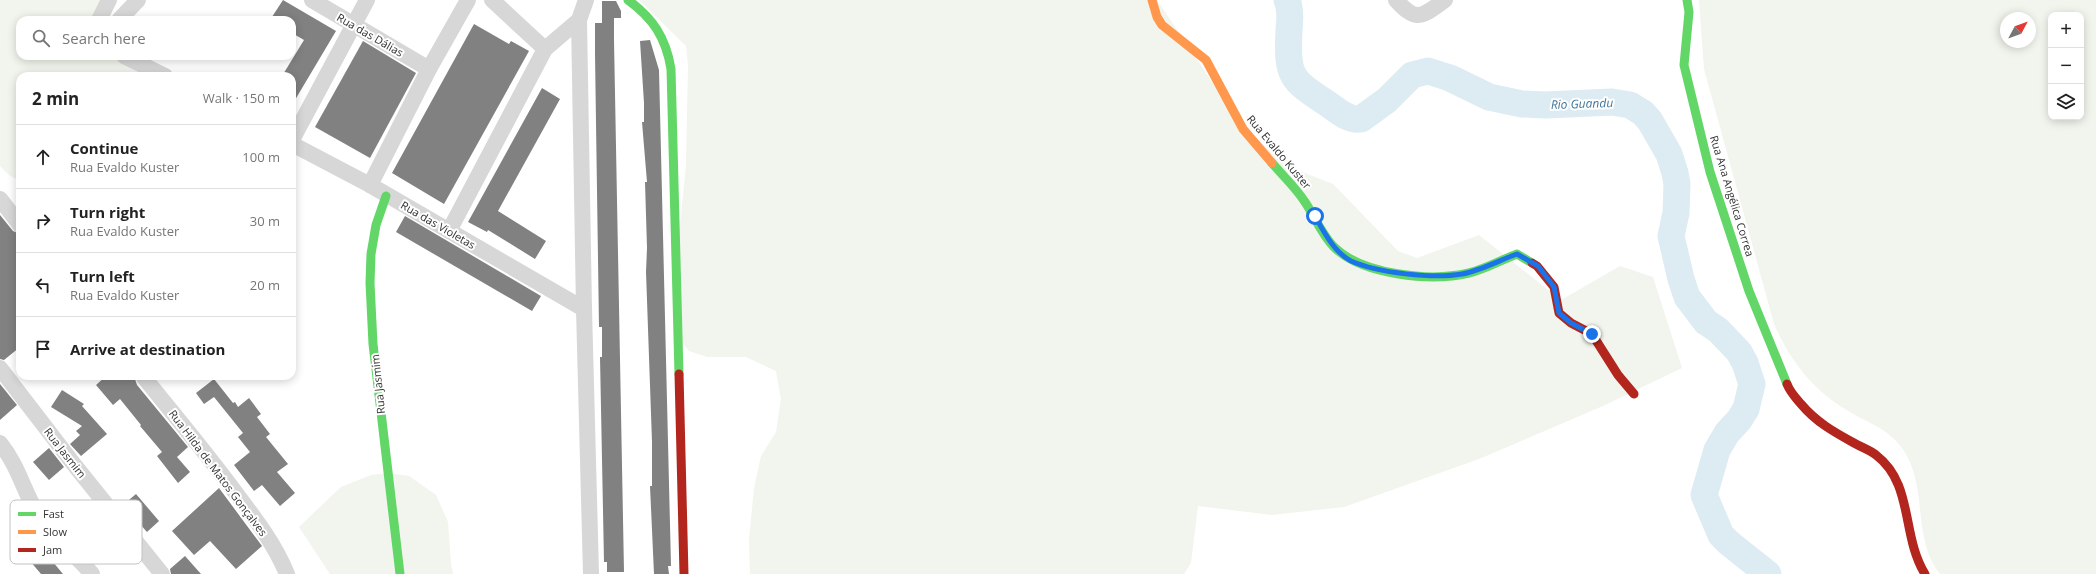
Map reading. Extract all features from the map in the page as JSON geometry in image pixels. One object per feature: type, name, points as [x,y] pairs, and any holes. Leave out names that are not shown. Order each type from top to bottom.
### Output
[{"type":"street","points":[[101,16],[109,0]]},
{"type":"street","points":[[123,16],[138,0]]},
{"type":"street","name":"Rua das Dálias","points":[[312,0],[429,69]]},
{"type":"street","points":[[296,132],[367,0]]},
{"type":"street","points":[[370,185],[429,69],[468,0]]},
{"type":"street","points":[[492,0],[545,49]]},
{"type":"street","points":[[586,0],[579,20],[584,309],[591,574]]},
{"type":"street","points":[[628,0],[657,26],[668,50],[671,69],[684,574]]},
{"type":"street","name":"Rua Evaldo Kuster","points":[[1152,0],[1157,17],[1165,27],[1175,36],[1195,48],[1205,58],[1212,68],[1233,115],[1249,138],[1285,176],[1304,200],[1329,241],[1350,260],[1387,271],[1431,276],[1463,274],[1517,254],[1538,266],[1554,287],[1559,313],[1571,323],[1592,334],[1618,375],[1634,394]]},
{"type":"street","points":[[1396,0],[1408,13],[1415,16],[1428,12],[1445,0]]},
{"type":"street","name":"Rua Ana Angélica Correa","points":[[1687,0],[1689,12],[1684,65],[1710,172],[1749,291],[1790,392],[1813,418],[1825,427],[1876,455],[1890,470],[1899,485],[1905,504],[1908,530],[1917,561],[1925,574]]},
{"type":"street","points":[[449,231],[545,49],[579,20]]},
{"type":"street","points":[[132,60],[157,72]]},
{"type":"street","name":"Rua das Violetas","points":[[296,146],[370,185],[386,196],[584,309]]},
{"type":"street","name":"Rua Jasmim","points":[[386,196],[376,225],[370,283],[373,344],[400,574]]},
{"type":"street","points":[[0,199],[16,220]]},
{"type":"street","name":"Rua Jasmim","points":[[0,368],[103,500]]},
{"type":"street","name":"Rua Hilda de Matos Gonçalves","points":[[146,380],[209,457],[256,520],[278,553],[287,574]]},
{"type":"street","points":[[0,443],[16,467],[32,500]]},
{"type":"street","name":"Rua Jasmim","points":[[142,549],[162,574]]},
{"type":"street","points":[[82,564],[92,574]]},
{"type":"shaded area","points":[[0,0],[101,0],[94,16],[16,16],[16,60],[144,60],[170,72],[16,72],[16,179],[9,175],[0,166]]},
{"type":"shaded area","points":[[639,0],[1157,0],[1237,119],[1284,165],[1333,184],[1398,251],[1417,258],[1479,235],[1561,300],[1620,266],[1653,277],[1682,368],[1603,406],[1479,459],[1344,507],[1272,515],[1198,506],[1191,563],[1184,574],[750,574],[749,540],[754,488],[761,456],[776,432],[781,399],[776,371],[746,357],[707,357],[689,351],[680,339],[679,235],[686,165],[688,65],[686,46]]},
{"type":"shaded area","points":[[1699,0],[2096,0],[2096,574],[1940,574],[1931,560],[1926,544],[1922,528],[1915,478],[1910,463],[1902,448],[1890,435],[1833,401],[1812,383],[1794,361],[1774,324],[1704,69]]},
{"type":"shaded area","points":[[388,473],[409,476],[436,495],[448,522],[453,574],[330,574],[299,527],[341,487],[371,475]]},
{"type":"building","points":[[283,0],[336,31],[296,98],[296,72],[284,72],[292,60],[296,60],[296,53],[304,40],[296,35],[296,16],[273,16]]},
{"type":"building","points":[[602,1],[616,1],[621,11],[621,18],[614,18],[614,40],[624,572],[607,572],[607,562],[604,562],[600,357],[602,357],[602,327],[599,327],[595,54],[595,23],[602,23]]},
{"type":"building","points":[[474,24],[509,44],[511,41],[529,51],[444,204],[392,173]]},
{"type":"building","points":[[650,40],[659,70],[671,566],[668,566],[669,574],[654,574],[650,486],[652,486],[652,442],[646,272],[647,248],[645,182],[647,182],[642,122],[644,122],[644,103],[640,41]]},
{"type":"building","points":[[363,41],[416,73],[370,158],[315,127]]},
{"type":"building","points":[[542,88],[560,99],[498,211],[546,241],[535,259],[488,230],[487,232],[468,222]]},
{"type":"building","points":[[0,215],[13,231],[16,232],[16,350],[4,360],[0,359]]},
{"type":"building","points":[[405,216],[541,296],[532,311],[396,232]]},
{"type":"building","points":[[102,380],[135,380],[137,385],[188,447],[177,457],[190,472],[178,483],[157,456],[162,452],[120,399],[113,405],[96,385]]},
{"type":"building","points":[[215,380],[238,407],[249,398],[261,414],[257,417],[270,434],[266,437],[288,464],[277,472],[295,493],[280,506],[262,485],[254,491],[234,465],[250,452],[238,437],[243,433],[214,397],[204,404],[196,393]]},
{"type":"building","points":[[0,384],[17,405],[0,420]]},
{"type":"building","points":[[62,390],[84,404],[82,406],[107,434],[81,456],[70,444],[80,435],[76,431],[82,426],[51,407]]},
{"type":"building","points":[[49,448],[64,467],[49,480],[33,462]]},
{"type":"building","points":[[219,488],[262,546],[236,569],[210,541],[194,555],[172,531]]},
{"type":"building","points":[[136,494],[141,500],[129,500]]},
{"type":"building","points":[[142,501],[159,521],[147,532],[142,526]]},
{"type":"building","points":[[185,556],[201,574],[171,574],[170,569]]},
{"type":"building","points":[[33,564],[55,564],[63,574],[41,574]]},
{"type":"waterway","name":"Rio Guandu","points":[[1287,0],[1290,15],[1289,58],[1290,67],[1294,75],[1298,82],[1348,117],[1361,119],[1387,100],[1412,75],[1428,71],[1450,78],[1489,97],[1522,104],[1545,105],[1612,102],[1630,105],[1643,113],[1650,121],[1669,154],[1675,173],[1677,184],[1676,213],[1671,236],[1681,279],[1687,297],[1706,322],[1718,330],[1739,352],[1745,363],[1752,384],[1746,409],[1739,420],[1727,433],[1717,450],[1704,495],[1721,535],[1768,574]]},
{"type":"traffic: fast","points":[[628,0],[645,14],[662,38],[671,69],[679,374]]},
{"type":"traffic: fast","points":[[1687,0],[1689,12],[1684,65],[1710,172],[1749,291],[1787,384]]},
{"type":"traffic: fast","points":[[1272,163],[1294,187],[1333,246],[1345,256],[1361,264],[1378,270],[1397,274],[1436,277],[1469,273],[1517,254],[1532,263]]},
{"type":"traffic: fast","points":[[386,196],[376,225],[371,254],[370,283],[373,344],[400,574]]},
{"type":"traffic: slow","points":[[1152,0],[1157,17],[1162,25],[1206,60],[1243,129],[1272,163]]},
{"type":"traffic: jam","points":[[1532,263],[1537,266],[1554,287],[1559,313],[1571,323],[1592,334],[1618,375],[1634,394]]},
{"type":"traffic: jam","points":[[679,374],[684,574]]},
{"type":"traffic: jam","points":[[1787,384],[1797,399],[1819,421],[1839,435],[1874,453],[1888,467],[1896,480],[1902,495],[1913,543],[1925,574]]},
{"type":"route","points":[[1315,216],[1329,241],[1350,260],[1387,271],[1431,276],[1463,274],[1517,254],[1538,266],[1554,287],[1559,313],[1571,323],[1592,334]]}]
